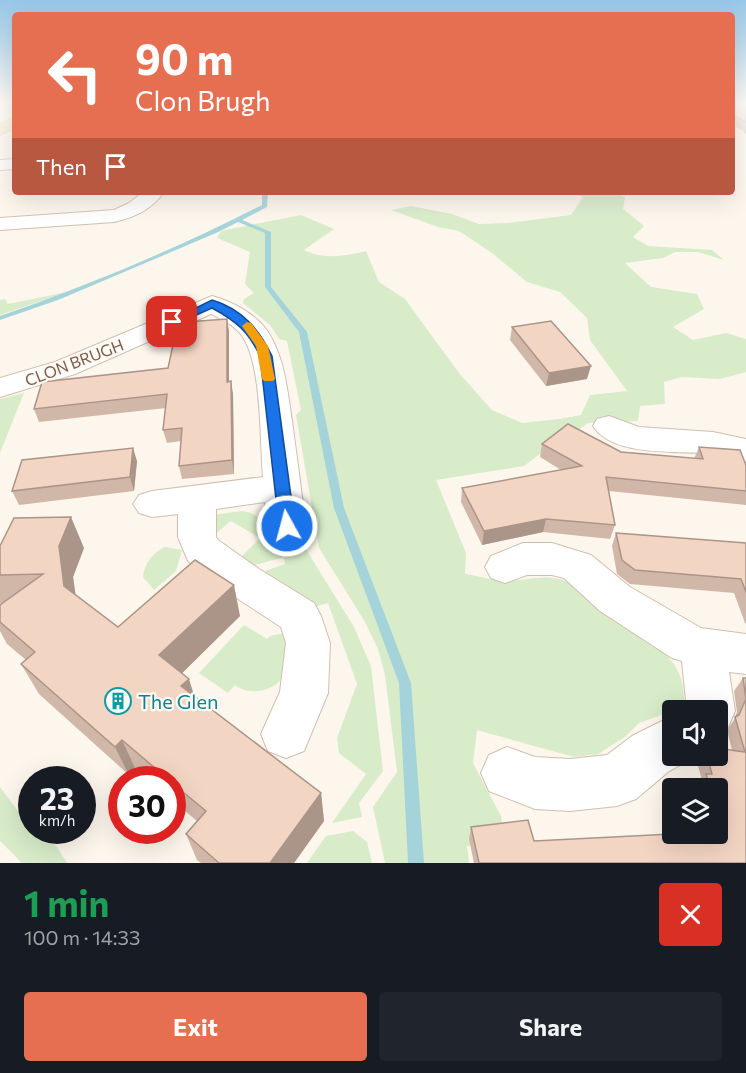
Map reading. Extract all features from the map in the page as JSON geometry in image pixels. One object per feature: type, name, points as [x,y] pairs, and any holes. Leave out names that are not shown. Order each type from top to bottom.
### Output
[{"type":"street","points":[[0,224],[99,219],[122,215],[140,207],[151,195]]},
{"type":"street","name":"CLON BRUGH","points":[[0,388],[65,368],[225,297],[236,316],[249,327],[266,356],[287,526]]},
{"type":"street","points":[[609,426],[626,435],[721,444],[746,451]]},
{"type":"street","points":[[152,504],[282,488]]},
{"type":"street","points":[[197,498],[197,537],[202,550],[244,581],[299,616],[308,643],[304,693],[286,734]]},
{"type":"street","points":[[506,567],[523,559],[552,559],[577,566],[615,599],[688,644],[724,652],[713,700]]},
{"type":"street","points":[[507,773],[535,783],[570,785],[617,780],[662,747]]},
{"type":"green space","points":[[578,195],[621,195],[625,197],[623,209],[644,226],[633,237],[648,246],[712,250],[724,260],[698,252],[675,252],[663,258],[625,263],[651,287],[697,294],[704,309],[673,327],[693,340],[726,333],[746,339],[746,372],[720,379],[682,377],[664,382],[665,404],[640,406],[638,421],[588,423],[574,433],[565,435],[524,466],[436,480],[466,553],[465,574],[506,581],[550,578],[571,584],[607,616],[661,650],[671,660],[679,672],[684,700],[662,700],[662,715],[639,723],[625,737],[598,754],[574,757],[477,730],[473,763],[501,816],[505,844],[467,846],[469,863],[385,863],[373,807],[397,772],[385,675],[378,649],[365,622],[319,548],[296,415],[301,410],[287,341],[279,339],[270,325],[243,303],[244,299],[254,293],[245,284],[250,252],[217,238],[221,231],[301,215],[334,229],[304,250],[327,256],[342,256],[366,251],[379,282],[405,299],[459,373],[492,410],[522,423],[581,415],[590,395],[627,391],[590,340],[587,318],[560,292],[527,282],[492,253],[459,231],[438,227],[391,210],[411,206],[452,214],[479,224],[571,215],[583,197]]},
{"type":"green space","points":[[67,292],[0,315],[0,300],[5,299],[8,304]]},
{"type":"green space","points":[[24,393],[0,453],[0,399]]},
{"type":"green space","points":[[242,511],[260,519],[266,539],[303,532],[307,551],[354,627],[371,666],[383,771],[359,803],[362,817],[332,823],[366,774],[339,753],[337,738],[357,684],[328,603],[314,607],[263,574],[265,571],[285,564],[284,557],[251,566],[242,563],[242,556],[260,538],[231,521],[213,536],[212,515]]},
{"type":"green space","points":[[165,547],[182,550],[176,571],[154,590],[143,577],[144,572],[153,555]]},
{"type":"green space","points":[[244,625],[267,639],[270,636],[294,631],[288,664],[284,676],[272,687],[249,691],[235,685],[228,693],[199,673]]},
{"type":"green space","points":[[0,787],[18,811],[18,844],[54,844],[67,863],[22,863],[0,841]]},
{"type":"green space","points":[[353,831],[367,842],[372,863],[307,863],[326,836]]},
{"type":"building","points":[[227,319],[227,382],[231,381],[232,460],[179,466],[182,428],[163,430],[167,394],[34,409],[42,382],[168,368],[173,345],[185,344],[186,322]]},
{"type":"building","points":[[551,321],[591,366],[549,373],[512,327]]},
{"type":"building","points":[[568,424],[621,452],[703,459],[699,447],[740,450],[746,465],[746,491],[606,477],[615,525],[546,519],[484,531],[462,488],[582,466],[542,444]]},
{"type":"building","points":[[133,448],[130,477],[12,491],[22,460]]},
{"type":"building","name":"The Glen","points":[[71,517],[59,546],[64,586],[118,627],[195,560],[234,585],[159,655],[189,679],[181,686],[321,793],[270,863],[219,863],[186,834],[206,811],[186,795],[186,766],[153,766],[122,740],[115,747],[21,664],[35,652],[0,622],[0,605],[43,574],[0,575],[0,546],[14,518]]},
{"type":"building","points":[[616,533],[746,543],[746,592],[741,579],[635,570],[622,560]]},
{"type":"building","points":[[743,678],[746,678],[746,699]]},
{"type":"building","points":[[746,699],[746,863],[479,863],[471,827],[528,820],[534,841],[662,835],[662,844],[728,844],[728,778],[707,778],[706,774],[712,774],[710,766],[728,766],[728,750],[745,752],[735,717],[739,715]]},
{"type":"waterway","points":[[0,318],[56,299],[214,232],[265,206],[265,195]]},
{"type":"waterway","points":[[238,220],[268,232],[268,287],[303,332],[339,508],[405,683],[416,863]]},
{"type":"slow traffic","points":[[247,326],[262,346],[266,356],[269,379]]},
{"type":"place","name":"The Glen","points":[[118,701]]},
{"type":"route","points":[[172,322],[212,304],[236,316],[256,335],[266,356],[287,526]]}]
